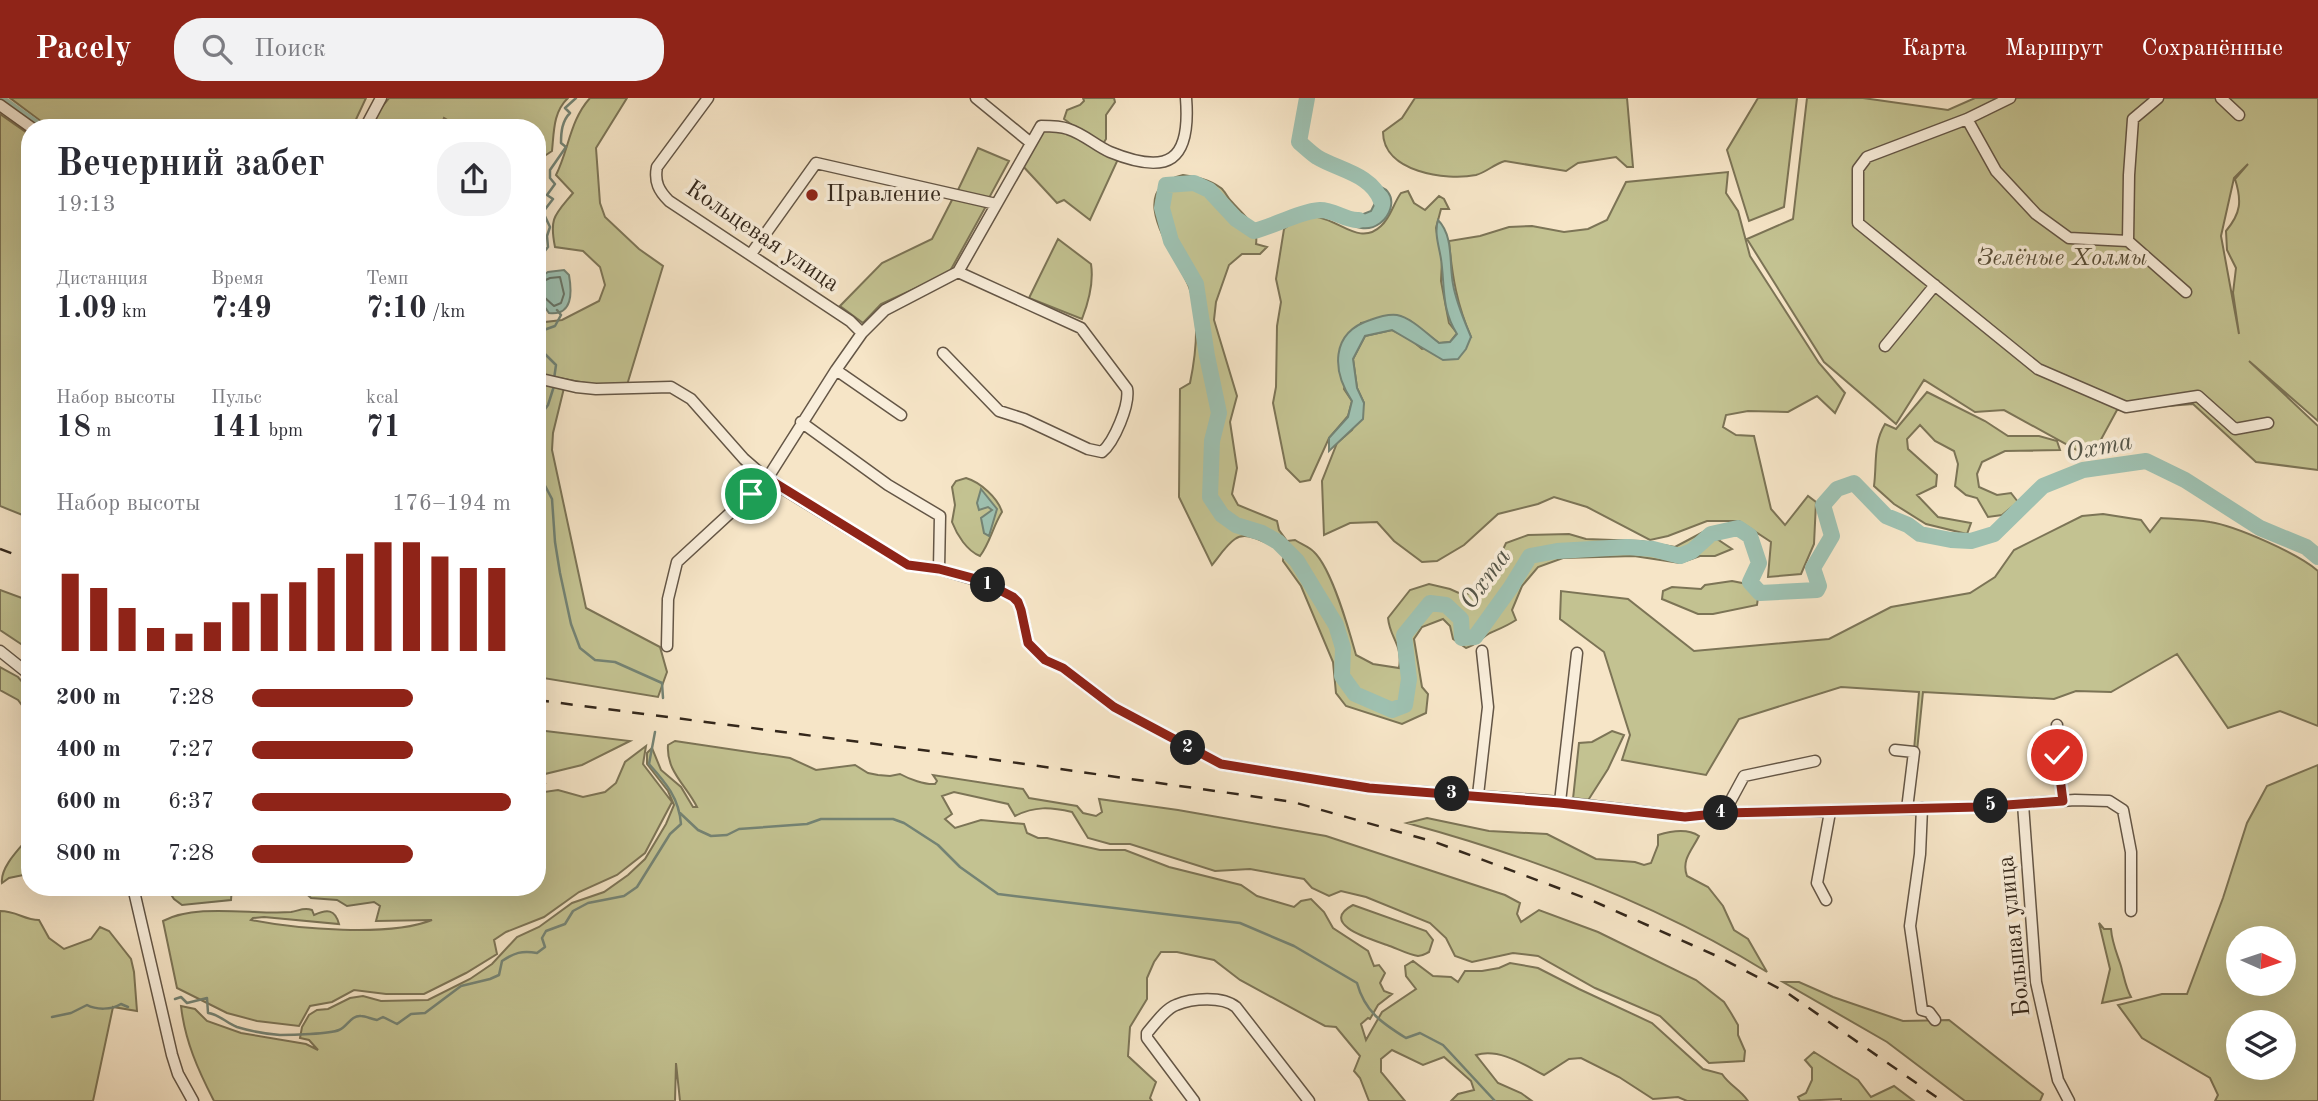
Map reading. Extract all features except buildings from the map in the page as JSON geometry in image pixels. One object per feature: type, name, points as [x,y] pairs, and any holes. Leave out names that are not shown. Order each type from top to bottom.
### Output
[{"type":"street","points":[[370,119],[381,98]]},
{"type":"street","name":"Кольцевая улица","points":[[708,98],[657,167],[657,184],[661,193],[669,201],[850,321],[862,334]]},
{"type":"street","points":[[976,98],[1031,143]]},
{"type":"street","points":[[667,646],[668,599],[677,562],[767,478],[836,370],[862,334],[885,310],[958,272],[1041,126],[1067,128],[1110,152],[1155,164],[1166,162],[1175,156],[1186,136],[1186,98]]},
{"type":"street","points":[[2010,98],[1967,119],[1867,157],[1858,169],[1857,223],[2038,369],[2126,407],[2198,396],[2235,429],[2268,423]]},
{"type":"street","points":[[2128,241],[2133,120],[2158,98]]},
{"type":"street","points":[[2221,98],[2239,115]]},
{"type":"street","points":[[0,105],[21,120]]},
{"type":"street","points":[[1967,119],[1996,171],[2036,214],[2069,238],[2128,241],[2186,292]]},
{"type":"street","points":[[751,254],[816,163],[996,204]]},
{"type":"street","points":[[943,354],[999,411],[1024,419],[1088,449],[1102,452],[1110,445],[1129,398],[1127,389],[1080,328],[958,272]]},
{"type":"street","points":[[1885,346],[1934,285]]},
{"type":"street","points":[[836,370],[901,415]]},
{"type":"street","points":[[546,380],[596,389],[671,387],[691,398],[744,459],[767,478],[908,565],[939,569],[980,580],[1013,597],[1021,610],[1028,643],[1045,660],[1063,668],[1114,707],[1221,764],[1369,788],[1478,795],[1685,817],[1724,813],[1830,812],[2109,801],[2123,810],[2131,852],[2131,911]]},
{"type":"street","points":[[801,422],[888,485],[940,516],[939,569]]},
{"type":"street","points":[[0,651],[21,668]]},
{"type":"street","points":[[1478,795],[1488,708],[1482,651]]},
{"type":"street","points":[[1560,803],[1577,653]]},
{"type":"street","points":[[2057,725],[2057,755],[2063,801]]},
{"type":"street","points":[[1895,750],[1914,752],[1907,809]]},
{"type":"street","points":[[1724,813],[1744,776],[1815,761]]},
{"type":"street","name":"Большая улица","points":[[2023,804],[2036,982],[2058,1080],[2069,1101]]},
{"type":"street","points":[[1922,808],[1920,854],[1910,926],[1922,1010],[1929,1012],[1935,1020]]},
{"type":"street","points":[[1826,900],[1816,883],[1830,812]]},
{"type":"street","points":[[135,896],[172,1055],[178,1074],[193,1101]]},
{"type":"street","points":[[1194,1101],[1150,1042],[1147,1033],[1176,1005],[1217,999],[1228,1001],[1236,1007],[1309,1101]]},
{"type":"green space","points":[[10,98],[366,98],[356,119],[38,119]]},
{"type":"green space","points":[[389,98],[568,98],[557,116],[552,151],[546,155],[546,119],[375,119]]},
{"type":"green space","points":[[590,98],[627,98],[596,148],[600,203],[605,217],[639,249],[663,266],[627,385],[591,384],[546,376],[546,322],[562,320],[599,301],[605,285],[600,267],[583,251],[555,247],[553,237],[555,217],[573,193],[556,175],[583,107]]},
{"type":"green space","points":[[1083,98],[1114,98],[1115,102],[1106,115],[1106,139],[1103,144],[1099,145],[1064,119],[1067,110],[1080,105],[1084,101]]},
{"type":"green space","points":[[1415,98],[1627,98],[1633,167],[1627,167],[1616,157],[1578,163],[1566,171],[1505,161],[1480,174],[1463,177],[1418,171],[1393,156],[1386,146],[1383,132],[1402,118]]},
{"type":"green space","points":[[1758,98],[1797,98],[1784,207],[1749,221],[1727,150]]},
{"type":"green space","name":"Зелёные Холмы","points":[[1807,98],[1863,98],[1948,110],[1975,98],[2318,98],[2318,421],[2249,361],[2318,426],[2318,470],[2256,462],[2193,404],[2117,410],[2091,458],[2004,410],[1975,412],[1924,380],[1896,424],[1824,362],[1747,239],[1793,219]],"holes":[[[2248,164],[2235,179],[2239,206],[2226,231],[2227,250],[2236,268],[2233,293],[2239,334],[2221,236],[2234,178]]]},
{"type":"green space","points":[[0,114],[21,129],[21,514],[0,506]]},
{"type":"green space","points":[[1042,129],[1075,134],[1119,157],[1090,220],[1064,200],[1057,203],[1021,164]]},
{"type":"green space","points":[[978,148],[1009,161],[989,198],[957,192]]},
{"type":"green space","points":[[1728,172],[1726,193],[1738,211],[1750,256],[1819,363],[1845,393],[1835,413],[1817,396],[1788,412],[1748,411],[1726,415],[1723,427],[1736,435],[1754,436],[1771,509],[1785,525],[1808,496],[1816,502],[1814,544],[1801,574],[1768,577],[1771,542],[1739,521],[1707,521],[1650,540],[1587,507],[1554,497],[1498,514],[1464,545],[1437,561],[1422,562],[1394,541],[1377,522],[1350,523],[1324,535],[1322,481],[1337,443],[1352,430],[1364,403],[1357,388],[1353,359],[1365,336],[1392,330],[1422,349],[1471,337],[1456,290],[1449,241],[1480,236],[1509,227],[1532,226],[1564,232],[1588,229],[1607,220],[1626,182]]},
{"type":"green space","points":[[1183,175],[1207,180],[1221,188],[1252,225],[1256,244],[1267,247],[1260,254],[1242,254],[1229,265],[1216,302],[1214,320],[1237,396],[1230,422],[1237,468],[1232,494],[1238,505],[1277,521],[1279,530],[1287,541],[1295,540],[1308,547],[1321,560],[1339,601],[1356,655],[1373,664],[1399,668],[1398,647],[1388,618],[1410,590],[1429,584],[1461,594],[1481,593],[1506,543],[1528,535],[1569,534],[1586,539],[1641,541],[1675,547],[1705,531],[1732,549],[1715,556],[1700,556],[1680,563],[1634,556],[1563,558],[1538,567],[1522,586],[1512,610],[1516,620],[1473,645],[1466,648],[1453,639],[1450,626],[1443,619],[1422,627],[1414,639],[1422,687],[1428,694],[1426,713],[1402,724],[1346,706],[1336,693],[1333,662],[1301,586],[1283,561],[1284,548],[1253,537],[1241,537],[1228,545],[1212,565],[1179,497],[1180,389],[1190,383],[1195,347],[1195,310],[1189,287],[1165,241],[1154,209],[1156,194],[1165,183]]},
{"type":"green space","points":[[1408,191],[1414,203],[1425,210],[1439,196],[1444,199],[1449,209],[1441,209],[1436,228],[1442,261],[1441,281],[1449,323],[1457,333],[1450,342],[1439,343],[1409,320],[1361,323],[1344,389],[1352,401],[1348,416],[1329,438],[1310,480],[1300,482],[1286,468],[1273,403],[1281,302],[1276,279],[1284,229],[1297,219],[1309,216],[1352,231],[1371,232],[1381,226],[1390,215],[1401,193]]},
{"type":"green space","points":[[953,198],[984,205],[985,208],[949,273],[881,304],[863,323],[840,306],[882,263],[932,239]]},
{"type":"green space","points":[[1058,239],[1091,264],[1090,292],[1082,319],[1029,298]]},
{"type":"green space","points":[[546,383],[564,388],[553,433],[552,450],[586,608],[660,647],[667,672],[658,697],[546,678]]},
{"type":"green space","points":[[1927,392],[1985,421],[2008,436],[2039,436],[2057,441],[2060,450],[2005,451],[1982,462],[1977,474],[1979,487],[1997,495],[2011,493],[2018,502],[2002,515],[1988,517],[1977,498],[1966,495],[1955,486],[1958,464],[1954,451],[1935,441],[1920,425],[1907,439],[1908,449],[1937,475],[1936,486],[1917,495],[1938,517],[1971,523],[1967,534],[1926,524],[1894,504],[1874,486],[1881,431],[1885,424],[1896,429]]},
{"type":"green space","points":[[966,478],[988,491],[1002,512],[980,556],[963,542],[952,522],[955,505],[952,487],[956,481]]},
{"type":"green space","points":[[2103,514],[2141,520],[2150,532],[2161,518],[2198,520],[2221,525],[2282,549],[2318,571],[2318,726],[2280,711],[2228,728],[2177,654],[2111,692],[2076,691],[2054,699],[1923,692],[1917,751],[1914,750],[1919,692],[1841,687],[1739,719],[1706,775],[1622,760],[1630,735],[1604,652],[1560,619],[1561,591],[1628,599],[1694,651],[1829,639],[1891,607],[1970,593],[1995,577],[2014,550],[2082,516]]},
{"type":"green space","points":[[1732,581],[1747,584],[1758,598],[1757,605],[1713,614],[1698,614],[1662,599],[1663,591],[1672,587],[1701,589],[1705,585]]},
{"type":"green space","points":[[0,590],[21,598],[21,644],[0,630]]},
{"type":"green space","points":[[0,667],[21,680],[21,704],[18,700],[0,690]]},
{"type":"green space","points":[[546,731],[630,741],[582,765],[546,774]]},
{"type":"green space","points":[[1612,731],[1624,735],[1608,769],[1587,802],[1573,799],[1579,743],[1592,742]]},
{"type":"green space","points":[[675,741],[790,758],[816,770],[855,765],[868,773],[890,776],[900,774],[927,784],[935,784],[937,781],[933,775],[1023,789],[1029,798],[1077,806],[1083,813],[1096,816],[1102,812],[1099,799],[1326,836],[1505,895],[1520,903],[1517,914],[1521,922],[1539,910],[1598,932],[1696,980],[1724,1002],[1731,1013],[1738,1025],[1738,1035],[1745,1051],[1744,1061],[1709,1063],[1660,1016],[1595,988],[1538,956],[1513,953],[1472,962],[1455,956],[1446,938],[1430,923],[1366,897],[1341,891],[1329,896],[1312,888],[1304,879],[1250,869],[1215,871],[1130,844],[1110,844],[1088,838],[1072,812],[1043,808],[1015,816],[1008,804],[954,792],[942,796],[952,814],[945,819],[955,828],[981,820],[1024,824],[1027,833],[1038,838],[1100,850],[1125,850],[1169,867],[1241,885],[1257,896],[1294,907],[1301,901],[1311,899],[1324,912],[1333,928],[1368,951],[1374,966],[1379,965],[1385,973],[1380,983],[1384,991],[1392,994],[1378,1005],[1370,1019],[1361,1024],[1366,1040],[1382,1012],[1416,989],[1406,976],[1405,966],[1413,961],[1433,976],[1451,977],[1458,982],[1465,971],[1499,968],[1510,963],[1538,968],[1652,1023],[1703,1069],[1722,1074],[1748,1101],[1687,1101],[1678,1097],[1653,1099],[1619,1077],[1581,1058],[1569,1059],[1544,1075],[1511,1058],[1485,1053],[1476,1055],[1498,1083],[1532,1101],[1451,1101],[1458,1094],[1474,1090],[1471,1081],[1444,1057],[1423,1065],[1392,1050],[1381,1059],[1381,1072],[1405,1101],[1369,1101],[1360,1078],[1354,1071],[1360,1056],[1336,1027],[1325,1026],[1240,980],[1214,960],[1177,952],[1161,952],[1147,978],[1147,999],[1130,1027],[1128,1056],[1156,1082],[1150,1098],[1152,1101],[680,1101],[676,1063],[675,1101],[214,1101],[193,1055],[181,1006],[195,1009],[207,1021],[241,1033],[306,1044],[318,1050],[309,1040],[300,1038],[302,1027],[309,1015],[317,1010],[328,1009],[350,998],[363,996],[381,1001],[428,1000],[470,979],[492,964],[517,937],[539,927],[572,903],[604,892],[645,859],[674,805],[668,791],[647,764],[647,753],[652,748],[661,770],[681,787],[693,807],[697,807],[670,763],[668,745]]},
{"type":"green space","points":[[646,746],[643,764],[672,802],[645,853],[617,875],[579,892],[544,917],[506,932],[494,940],[497,954],[466,973],[424,994],[386,994],[354,990],[332,1002],[310,1006],[299,1026],[257,1021],[227,1013],[177,988],[163,921],[192,912],[276,913],[306,909],[312,910],[314,915],[333,913],[339,924],[264,917],[251,920],[292,926],[368,930],[414,925],[432,920],[376,921],[380,906],[374,902],[347,906],[337,900],[309,896],[546,896],[546,792],[558,790],[583,797],[605,792],[616,783],[625,762]]},
{"type":"green space","points":[[2318,765],[2318,1101],[2215,1101],[2218,1095],[2210,1078],[2142,1038],[2118,1005],[2162,994],[2187,994],[2223,898],[2247,823],[2267,786]]},
{"type":"green space","points":[[1427,818],[1489,831],[1547,834],[1596,859],[1644,865],[1651,863],[1658,845],[1658,835],[1679,831],[1694,833],[1699,836],[1686,860],[1687,876],[1708,887],[1723,906],[1734,930],[1748,939],[1767,972],[1682,925],[1593,885],[1501,851],[1407,823]]},
{"type":"green space","points":[[21,846],[21,875],[2,883],[7,864]]},
{"type":"green space","points":[[172,896],[231,896],[231,900],[182,905]]},
{"type":"green space","points":[[1353,905],[1426,931],[1433,940],[1429,952],[1421,956],[1414,955],[1351,930],[1341,919],[1344,912]]},
{"type":"green space","points":[[0,911],[39,920],[49,938],[64,949],[91,939],[100,927],[109,931],[131,959],[137,1011],[113,1007],[93,1101],[0,1101]]},
{"type":"green space","points":[[2099,923],[2104,929],[2111,929],[2131,997],[2102,1003],[2110,969]]},
{"type":"green space","points":[[1783,982],[1799,982],[1833,997],[1903,1021],[1949,1020],[2043,1094],[2040,1101],[1965,1101],[1887,1042]]},
{"type":"green space","points":[[1814,1052],[1858,1080],[1871,1097],[1894,1086],[1914,1101],[1800,1101],[1798,1097],[1806,1093],[1812,1080],[1812,1068],[1805,1060]]},
{"type":"water","points":[[1368,184],[1379,186],[1388,192],[1390,208],[1387,217],[1380,223],[1361,228],[1350,224],[1339,214],[1356,217],[1371,211],[1377,199]]},
{"type":"water","points":[[1438,220],[1447,234],[1454,291],[1471,337],[1466,349],[1458,359],[1443,360],[1392,330],[1365,336],[1353,359],[1357,388],[1364,403],[1363,419],[1329,451],[1329,438],[1348,417],[1352,401],[1338,366],[1341,343],[1348,334],[1370,320],[1394,315],[1414,323],[1439,343],[1450,342],[1457,334],[1446,306],[1437,235]]},
{"type":"water","points":[[564,270],[569,275],[569,302],[563,311],[557,313],[549,313],[546,309],[548,272]]},
{"type":"water","points":[[981,489],[997,509],[989,536],[984,533],[981,518],[992,510],[988,507],[979,510],[977,503]]},
{"type":"waterway","points":[[546,208],[553,199],[547,195],[555,184],[550,178],[550,170],[566,147],[561,143],[562,127],[570,113],[565,108],[576,98]]},
{"type":"waterway","name":"Охта","points":[[1307,98],[1299,142],[1325,162],[1362,179],[1377,192],[1381,201]]},
{"type":"waterway","points":[[0,99],[28,119]]},
{"type":"waterway","name":"Охта","points":[[1359,220],[1320,210],[1254,231],[1236,219],[1209,190],[1194,183],[1166,185],[1162,208],[1171,241],[1196,284],[1219,413],[1212,441],[1210,497],[1222,515],[1236,525],[1262,533],[1278,542],[1297,561],[1336,625],[1343,648],[1342,676],[1355,694],[1392,710],[1405,705],[1409,679],[1404,635],[1430,603],[1446,605],[1461,619],[1462,638],[1475,637],[1530,556],[1557,551],[1627,547],[1653,549],[1680,556],[1692,551],[1711,534],[1738,528],[1750,536],[1759,563],[1750,582],[1760,593],[1817,590],[1819,586],[1813,568],[1832,536],[1823,505],[1837,489],[1854,483],[1886,516],[1908,525],[1920,534],[1971,541],[1994,534],[2043,486],[2083,470],[2146,461],[2185,480],[2260,528],[2306,547],[2318,557]]},
{"type":"waterway","points":[[546,218],[550,227],[546,250]]},
{"type":"waterway","points":[[546,329],[555,326],[561,315],[557,310]]},
{"type":"waterway","points":[[546,355],[556,365],[554,379]]},
{"type":"waterway","points":[[546,408],[554,386]]},
{"type":"waterway","points":[[546,488],[552,499],[560,573],[571,624],[580,648],[595,660],[615,662],[662,683],[663,698]]},
{"type":"waterway","points":[[175,999],[181,997],[187,1003],[207,998],[208,1013],[247,1030],[280,1035],[319,1033],[339,1030],[358,1016],[377,1020],[383,1017],[397,1024],[411,1014],[425,1013],[461,986],[499,975],[502,961],[506,958],[522,952],[537,953],[545,947],[542,938],[546,931],[565,924],[573,911],[588,903],[624,896],[637,887],[670,834],[681,824],[674,799],[666,784],[649,764],[655,732]]},
{"type":"waterway","points":[[680,813],[698,830],[711,836],[727,835],[739,829],[807,824],[821,819],[893,819],[938,845],[960,867],[998,894],[1240,923],[1294,946],[1357,983],[1365,1002],[1382,1022],[1406,1038],[1420,1033],[1443,1045],[1495,1101]]},
{"type":"waterway","points":[[52,1017],[71,1013],[87,1005],[109,1008],[121,1004],[128,1007]]},
{"type":"railway","points":[[0,549],[21,557]]},
{"type":"railway","points":[[546,701],[1293,802],[1435,842],[1593,901],[1719,957],[1786,992],[1942,1101]]},
{"type":"place","name":"Правление","points":[[812,195]]},
{"type":"route","points":[[751,494],[767,478],[908,565],[939,569],[980,580],[1013,597],[1021,610],[1028,643],[1045,660],[1063,668],[1114,707],[1221,764],[1369,788],[1478,795],[1685,817],[1724,813],[1979,807],[2063,801],[2057,755]]}]
